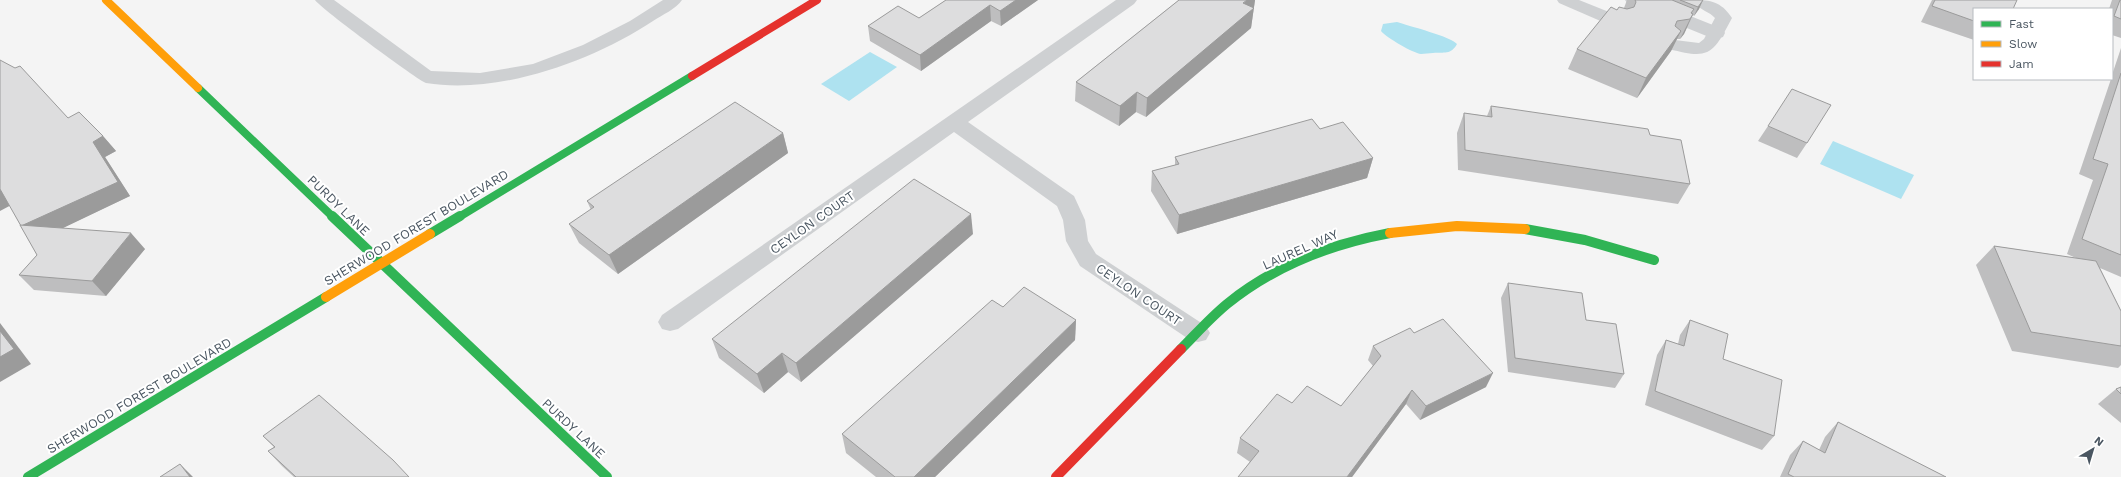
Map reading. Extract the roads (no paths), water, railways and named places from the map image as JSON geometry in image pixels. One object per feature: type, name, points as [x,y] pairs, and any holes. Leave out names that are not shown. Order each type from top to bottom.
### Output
[{"type":"street","name":"PURDY LANE","points":[[106,0],[381,264],[607,477]]},
{"type":"street","name":"SHERWOOD FOREST BOULEVARD","points":[[28,477],[817,0]]},
{"type":"street","name":"CEYLON COURT","points":[[670,322],[1128,0]]},
{"type":"street","points":[[1634,0],[1716,33]]},
{"type":"street","name":"CEYLON COURT","points":[[953,122],[1066,201],[1074,220],[1077,240],[1088,260],[1108,275],[1198,333]]},
{"type":"street","name":"LAUREL WAY","points":[[1056,477],[1198,333],[1234,299],[1276,271],[1323,250],[1348,241],[1400,230],[1455,226],[1534,230],[1601,244],[1654,260]]},
{"type":"lane","points":[[323,0],[427,77],[480,79],[536,69],[589,49],[636,25],[674,0]]},
{"type":"lane","points":[[1571,1],[1618,22]]},
{"type":"lane","points":[[1675,45],[1701,50],[1707,48],[1724,18],[1717,10],[1703,3]]},
{"type":"water","points":[[1397,22],[1439,35],[1457,44],[1455,48],[1447,52],[1417,53],[1394,41],[1381,31],[1383,24]]},
{"type":"water","points":[[870,52],[897,67],[849,101],[821,84]]},
{"type":"water","points":[[1833,141],[1914,175],[1901,199],[1820,164]]}]
